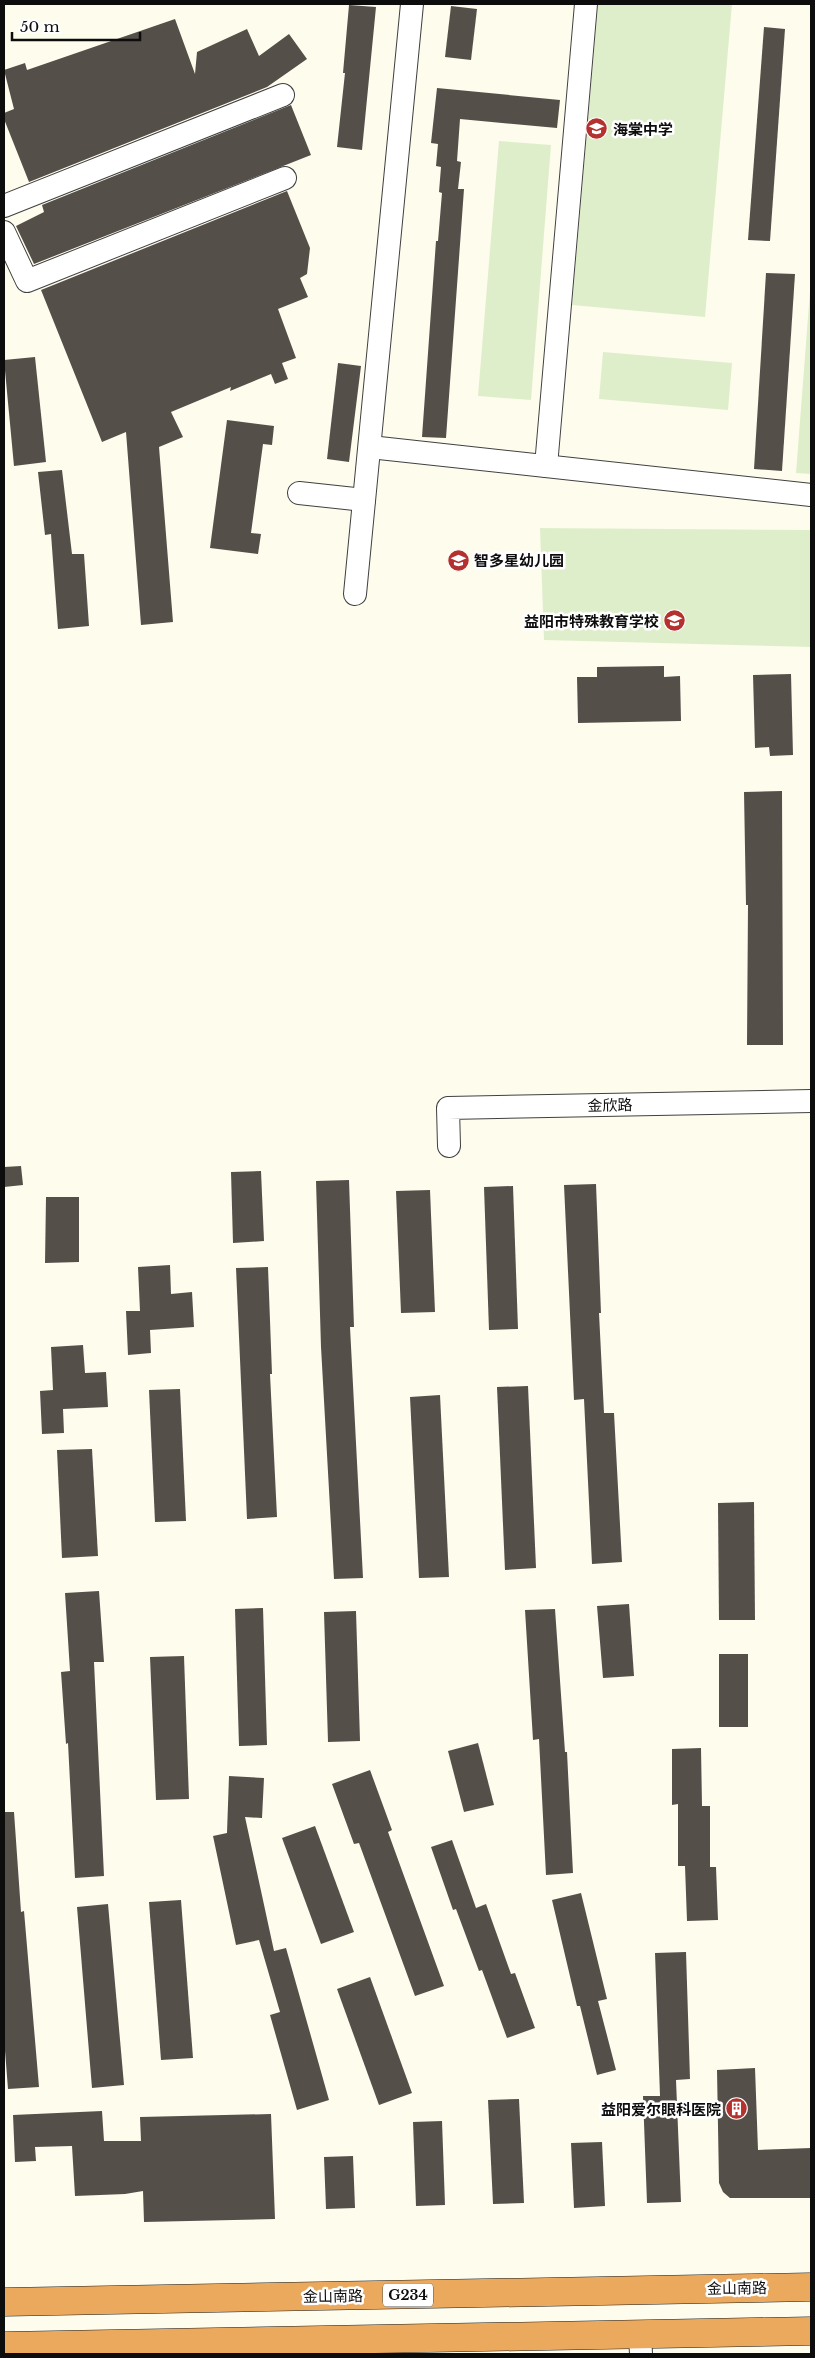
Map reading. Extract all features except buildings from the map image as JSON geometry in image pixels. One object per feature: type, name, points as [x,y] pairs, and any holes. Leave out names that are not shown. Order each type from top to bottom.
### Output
[{"type":"highway","name":"金山南路","points":[[4,2302],[811,2287]]},
{"type":"highway","points":[[4,2346],[152,2349],[641,2344],[811,2332]]},
{"type":"street","points":[[355,594],[412,4]]},
{"type":"street","points":[[546,466],[586,4]]},
{"type":"street","points":[[4,206],[283,95]]},
{"type":"street","points":[[4,232],[27,281],[286,178]]},
{"type":"street","points":[[370,447],[811,495]]},
{"type":"street","points":[[299,493],[364,500]]},
{"type":"street","name":"金欣路","points":[[449,1146],[448,1108],[811,1101]]},
{"type":"green space","points":[[598,4],[732,4],[705,317],[572,305]]},
{"type":"green space","points":[[499,141],[551,145],[531,400],[478,396]]},
{"type":"green space","points":[[811,278],[811,474],[796,473]]},
{"type":"green space","points":[[603,352],[732,363],[728,410],[599,399]]},
{"type":"green space","points":[[540,528],[811,530],[811,647],[544,640]]},
{"type":"place","name":"海棠中学","points":[[597,129]]},
{"type":"place","name":"智多星幼儿园","points":[[458,560]]},
{"type":"place","name":"益阳市特殊教育学校","points":[[675,621]]},
{"type":"place","name":"益阳爱尔眼科医院","points":[[737,2109]]}]
